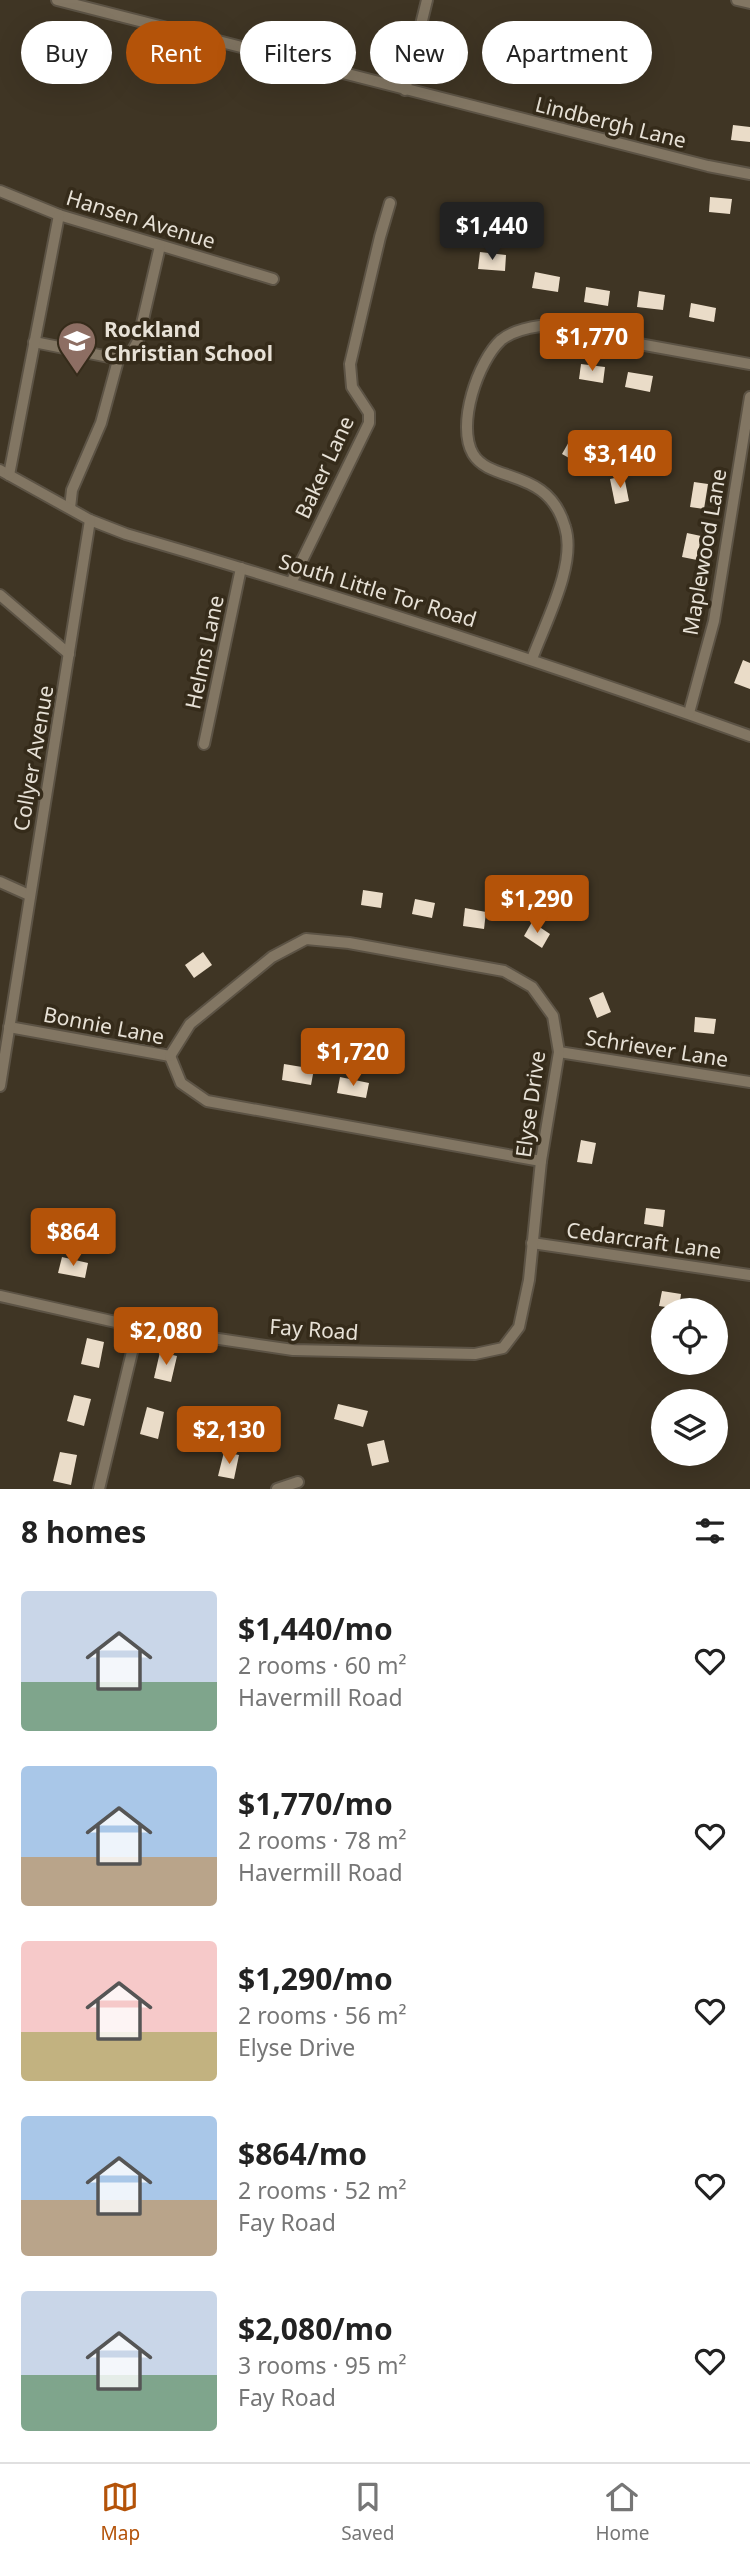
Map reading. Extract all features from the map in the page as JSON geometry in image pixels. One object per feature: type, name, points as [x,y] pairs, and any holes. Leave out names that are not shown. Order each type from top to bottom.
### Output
[{"type":"street","name":"Lindbergh Lane","points":[[57,0],[405,90],[708,166],[750,174]]},
{"type":"street","points":[[405,90],[427,0]]},
{"type":"street","points":[[737,0],[750,3]]},
{"type":"street","name":"Hansen Avenue","points":[[0,191],[60,215],[273,279]]},
{"type":"street","name":"Baker Lane","points":[[291,583],[369,423],[369,413],[352,387],[350,364],[390,203]]},
{"type":"street","points":[[4,472],[60,215]]},
{"type":"street","points":[[34,342],[114,358],[130,355],[138,341],[160,246]]},
{"type":"street","points":[[532,659],[565,567],[568,554],[566,528],[558,508],[544,492],[527,481],[490,468],[474,456],[468,440],[467,424],[475,384],[489,353],[502,339],[520,329],[540,326],[750,364]]},
{"type":"street","points":[[70,508],[77,472],[101,423],[117,364],[114,358]]},
{"type":"street","name":"Maplewood Lane","points":[[690,713],[715,621],[750,397]]},
{"type":"street","name":"South Little Tor Road","points":[[4,472],[90,520],[126,534],[532,659],[750,736]]},
{"type":"street","name":"Collyer Avenue","points":[[0,1086],[90,520]]},
{"type":"street","name":"Helms Lane","points":[[204,744],[241,568]]},
{"type":"street","points":[[0,595],[69,654]]},
{"type":"street","points":[[0,882],[29,895]]},
{"type":"street","name":"Elyse Drive","points":[[170,1056],[190,1024],[272,957],[306,939],[349,943],[504,971],[532,987],[553,1016],[559,1052],[541,1161],[529,1280],[519,1327],[503,1348]]},
{"type":"street","name":"Bonnie Lane","points":[[9,1027],[170,1056],[181,1083],[206,1101],[541,1161]]},
{"type":"street","name":"Schriever Lane","points":[[559,1052],[750,1083]]},
{"type":"street","name":"Cedarcraft Lane","points":[[533,1243],[750,1275]]},
{"type":"street","name":"Fay Road","points":[[0,1296],[138,1327],[293,1350],[475,1354],[503,1348]]},
{"type":"street","points":[[99,1489],[138,1327]]},
{"type":"street","points":[[277,1489],[298,1482]]},
{"type":"building","points":[[733,125],[750,127],[750,142],[731,140]]},
{"type":"building","points":[[710,197],[732,199],[730,214],[709,212]]},
{"type":"building","points":[[480,252],[506,255],[505,271],[478,269]]},
{"type":"building","points":[[535,272],[560,277],[558,292],[532,288]]},
{"type":"building","points":[[586,287],[610,291],[608,306],[584,302]]},
{"type":"building","points":[[639,291],[665,295],[663,310],[637,307]]},
{"type":"building","points":[[691,303],[716,308],[714,322],[689,317]]},
{"type":"building","points":[[581,364],[605,367],[603,383],[579,379]]},
{"type":"building","points":[[628,372],[653,376],[650,392],[625,387]]},
{"type":"building","points":[[570,440],[591,452],[583,466],[562,454]]},
{"type":"building","points":[[624,476],[629,501],[615,504],[610,479]]},
{"type":"building","points":[[694,482],[708,484],[704,509],[690,507]]},
{"type":"building","points":[[687,533],[701,536],[697,560],[682,557]]},
{"type":"building","points":[[743,660],[750,663],[750,689],[734,683]]},
{"type":"building","points":[[363,890],[383,893],[381,908],[361,905]]},
{"type":"building","points":[[415,899],[435,903],[432,918],[412,914]]},
{"type":"building","points":[[465,908],[486,912],[484,929],[463,926]]},
{"type":"building","points":[[532,922],[550,934],[542,948],[524,936]]},
{"type":"building","points":[[203,952],[212,965],[194,978],[185,965]]},
{"type":"building","points":[[603,992],[611,1012],[597,1018],[589,998]]},
{"type":"building","points":[[695,1017],[716,1019],[714,1034],[694,1032]]},
{"type":"building","points":[[284,1064],[314,1069],[311,1085],[282,1080]]},
{"type":"building","points":[[340,1077],[369,1083],[366,1098],[337,1093]]},
{"type":"building","points":[[581,1140],[596,1143],[592,1164],[577,1162]]},
{"type":"building","points":[[646,1208],[665,1210],[663,1227],[644,1224]]},
{"type":"building","points":[[62,1257],[88,1263],[85,1278],[58,1273]]},
{"type":"building","points":[[662,1291],[681,1294],[680,1298],[661,1298]]},
{"type":"building","points":[[87,1338],[104,1342],[99,1368],[81,1364]]},
{"type":"building","points":[[160,1352],[177,1356],[171,1382],[154,1378]]},
{"type":"building","points":[[74,1395],[91,1399],[84,1426],[67,1421]]},
{"type":"building","points":[[338,1404],[368,1411],[363,1427],[334,1419]]},
{"type":"building","points":[[147,1407],[164,1412],[158,1439],[140,1434]]},
{"type":"building","points":[[384,1440],[389,1462],[372,1466],[367,1444]]},
{"type":"building","points":[[60,1452],[77,1455],[71,1485],[53,1481]]},
{"type":"building","points":[[224,1452],[239,1455],[234,1479],[218,1476]]},
{"type":"place","name":"Rockland Christian School","points":[[77,375]]}]
